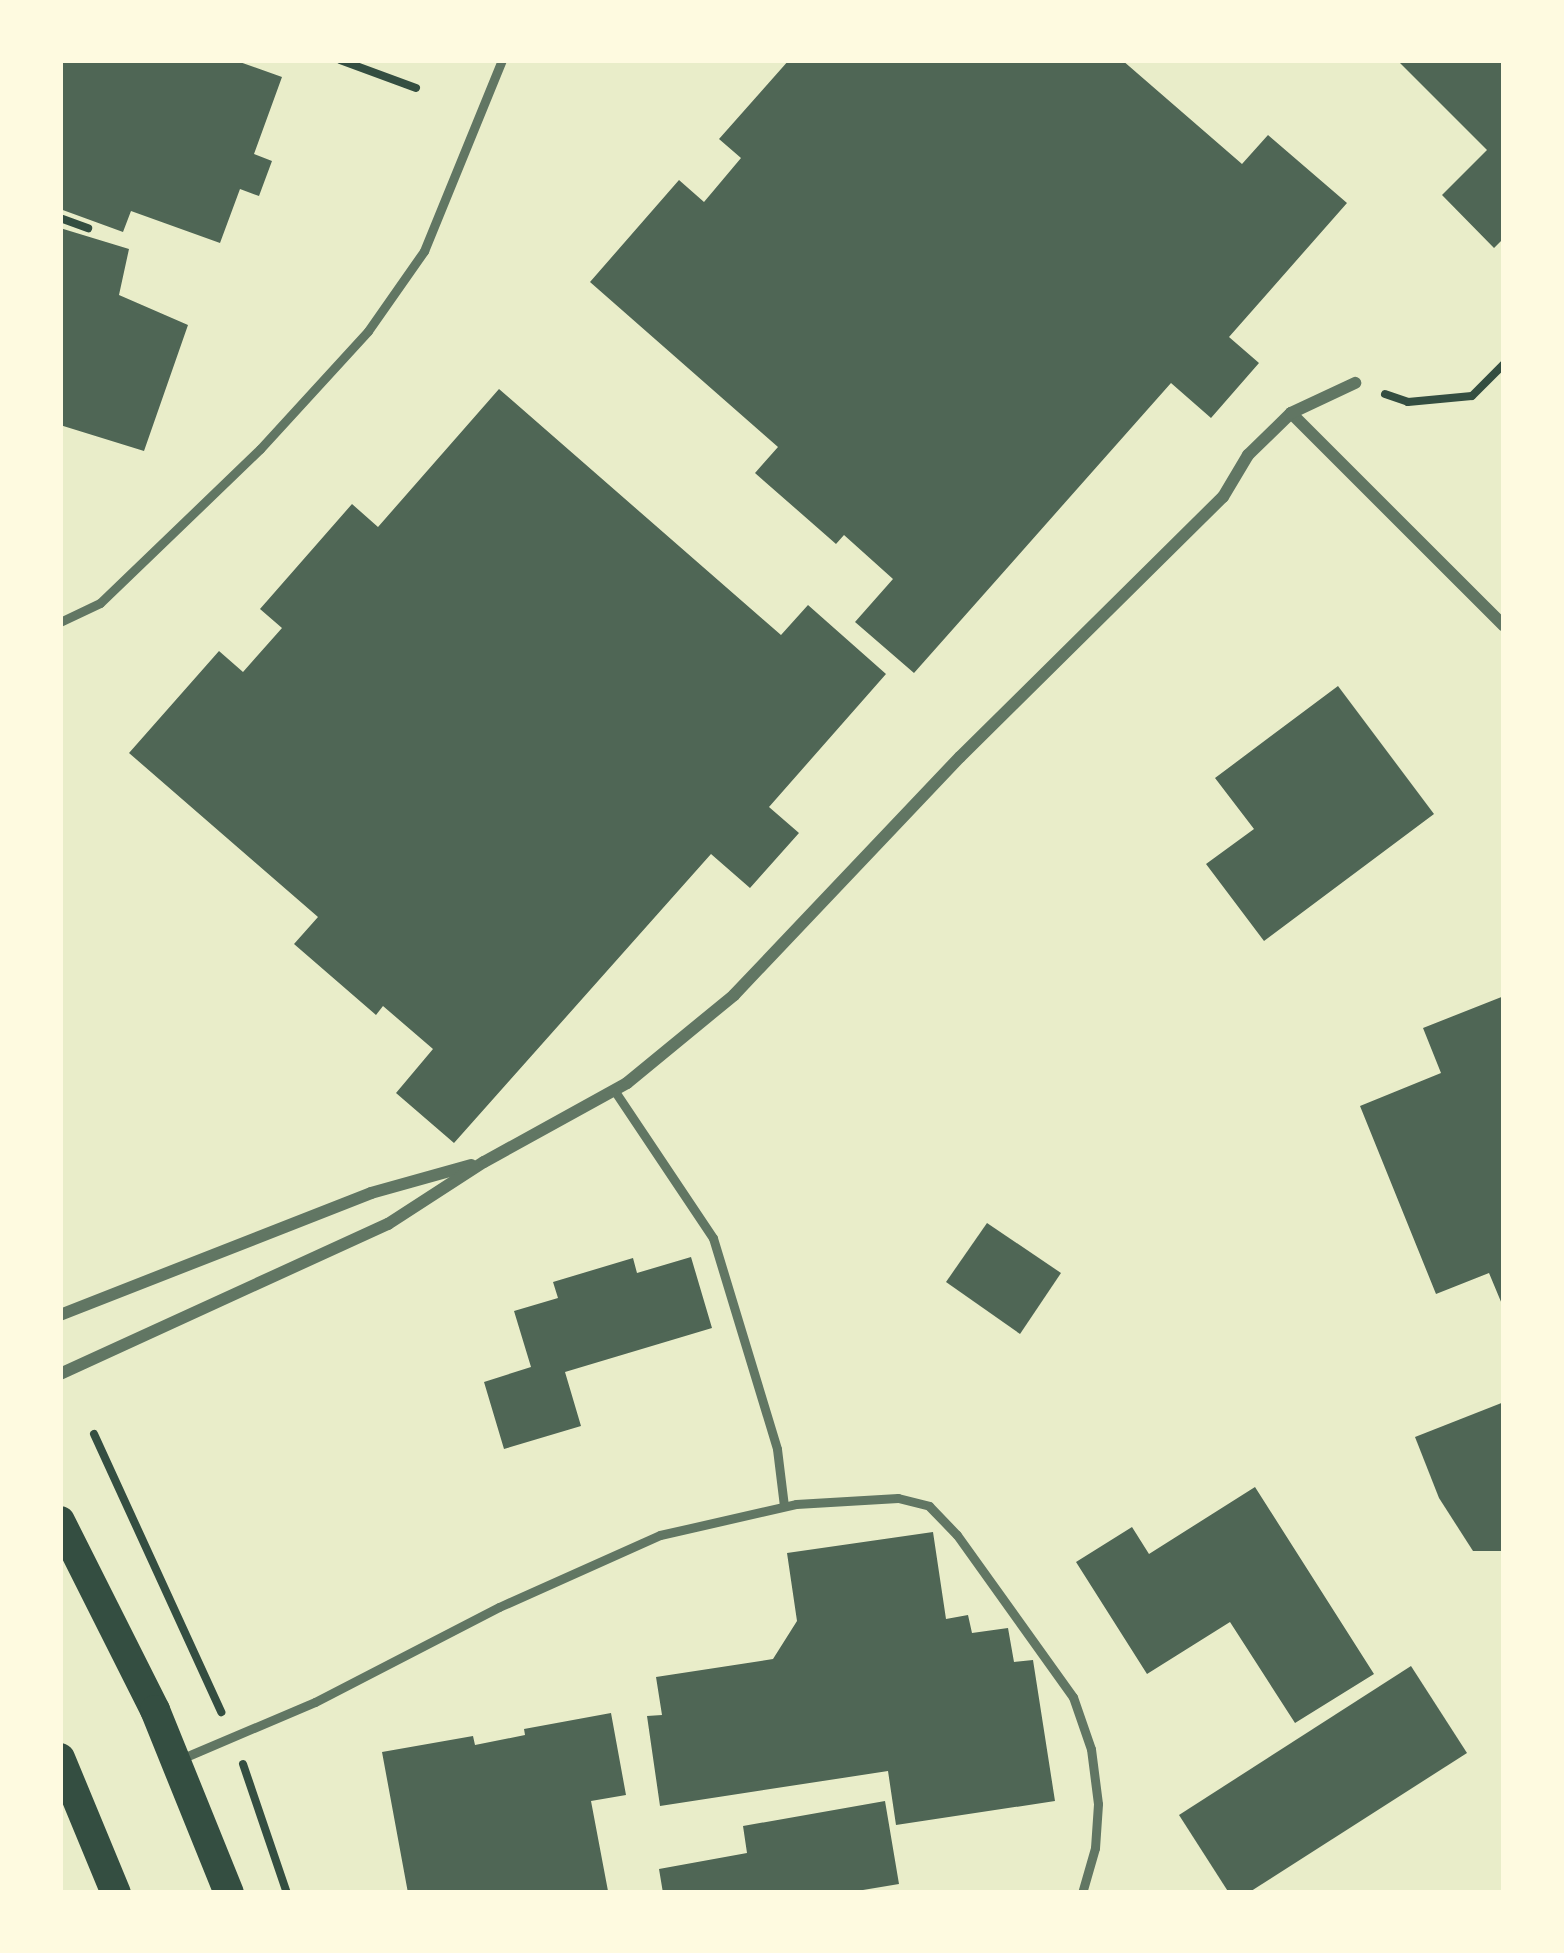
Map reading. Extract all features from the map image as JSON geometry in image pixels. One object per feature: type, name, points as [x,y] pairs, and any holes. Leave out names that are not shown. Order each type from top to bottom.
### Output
[{"type":"main road","points":[[60,1521],[177,1761],[230,1893]]},
{"type":"main road","points":[[60,1757],[116,1893]]},
{"type":"street","points":[[60,1374],[388,1224],[484,1162],[614,1090],[734,995],[960,757],[1223,496],[1248,455],[1291,413],[1355,383]]},
{"type":"street","points":[[1291,413],[1504,626]]},
{"type":"street","points":[[60,1315],[370,1193],[484,1162]]},
{"type":"lane","points":[[60,622],[100,603],[260,449],[368,331],[424,251],[502,60]]},
{"type":"lane","points":[[614,1090],[713,1238],[777,1449],[784,1506]]},
{"type":"lane","points":[[177,1761],[316,1702],[499,1607],[661,1535],[784,1506],[863,1498],[914,1500],[929,1505],[984,1566],[1073,1697],[1084,1723],[1098,1804],[1095,1848],[1082,1893]]},
{"type":"path","points":[[340,60],[416,88]]},
{"type":"path","points":[[60,218],[88,228]]},
{"type":"path","points":[[1355,383],[1408,402],[1472,395],[1504,364]]},
{"type":"path","points":[[94,1434],[232,1737],[287,1893]]},
{"type":"building","points":[[60,60],[234,60],[282,77],[254,154],[272,161],[259,196],[240,189],[220,243],[131,211],[123,232],[60,209]]},
{"type":"building","points":[[789,60],[1122,60],[1242,164],[1268,135],[1347,203],[1229,337],[1259,363],[1211,418],[1171,383],[914,673],[855,622],[893,579],[844,535],[836,544],[755,473],[778,447],[590,282],[679,180],[704,202],[741,158],[719,139]]},
{"type":"building","points":[[1397,60],[1504,60],[1504,238],[1494,248],[1442,195],[1487,150]]},
{"type":"building","points":[[60,228],[129,249],[119,295],[188,325],[144,451],[60,425]]},
{"type":"building","points":[[499,389],[781,635],[808,605],[886,674],[769,807],[799,833],[750,888],[711,854],[454,1143],[396,1093],[433,1049],[383,1006],[376,1015],[294,944],[318,917],[129,753],[219,651],[243,672],[282,628],[260,609],[352,504],[378,527]]},
{"type":"building","points":[[1338,686],[1434,814],[1264,941],[1206,864],[1254,829],[1215,778]]},
{"type":"building","points":[[1504,996],[1504,1309],[1489,1273],[1436,1294],[1360,1106],[1441,1073],[1423,1028]]},
{"type":"building","points":[[987,1223],[1061,1273],[1020,1334],[946,1282]]},
{"type":"building","points":[[691,1257],[712,1328],[565,1372],[581,1426],[504,1449],[484,1382],[531,1367],[514,1311],[558,1298],[553,1282],[633,1258],[637,1273]]},
{"type":"building","points":[[1504,1402],[1504,1551],[1473,1551],[1439,1498],[1415,1437]]},
{"type":"building","points":[[1255,1487],[1374,1674],[1295,1723],[1230,1622],[1147,1674],[1076,1562],[1132,1527],[1149,1554]]},
{"type":"building","points":[[933,1532],[946,1619],[968,1615],[972,1633],[1008,1628],[1014,1662],[1033,1660],[1055,1801],[896,1825],[888,1771],[660,1806],[647,1716],[662,1715],[656,1677],[773,1659],[797,1621],[787,1553]]},
{"type":"building","points":[[1411,1666],[1467,1753],[1248,1893],[1229,1893],[1179,1815]]},
{"type":"building","points":[[611,1713],[626,1795],[591,1801],[608,1891],[408,1893],[382,1752],[473,1736],[475,1745],[525,1735],[524,1729]]},
{"type":"building","points":[[885,1801],[899,1884],[845,1893],[663,1893],[659,1869],[747,1853],[743,1826]]}]
